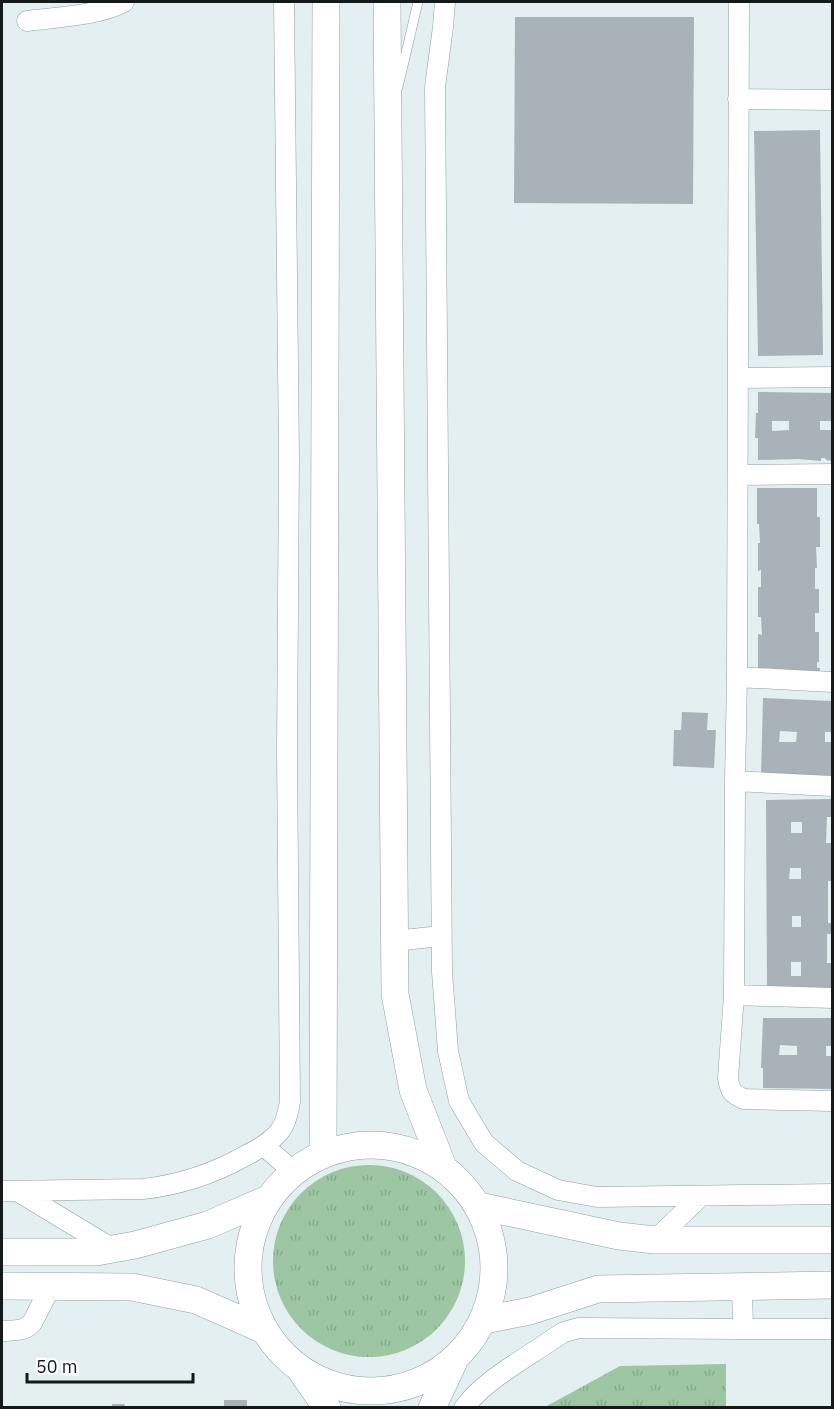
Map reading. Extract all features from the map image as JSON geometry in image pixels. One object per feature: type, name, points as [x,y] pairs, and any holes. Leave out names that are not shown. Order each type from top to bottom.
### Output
[{"type":"street","points":[[27,21],[99,11],[124,2]]},
{"type":"street","points":[[9,1191],[143,1189],[201,1177],[264,1146],[280,1131],[290,1102],[287,752],[290,457],[284,2]]},
{"type":"street","points":[[323,1155],[326,2]]},
{"type":"street","points":[[387,2],[394,994],[413,1090],[443,1167]]},
{"type":"street","points":[[445,2],[435,87],[441,936],[448,1051],[459,1101],[484,1143],[517,1171],[558,1190],[597,1197],[832,1194]]},
{"type":"street","points":[[739,2],[734,995],[728,1078],[730,1090],[736,1096],[744,1099],[832,1101]]},
{"type":"street","points":[[738,99],[832,100]]},
{"type":"street","points":[[738,378],[832,377]]},
{"type":"street","points":[[738,475],[832,474]]},
{"type":"street","points":[[737,677],[832,682]]},
{"type":"street","points":[[735,781],[832,786]]},
{"type":"street","points":[[394,941],[441,936]]},
{"type":"street","points":[[734,995],[832,998]]},
{"type":"street","points":[[432,1407],[453,1360],[484,1320],[494,1282],[492,1243],[479,1206],[463,1185],[443,1167],[416,1153],[385,1145],[354,1146],[323,1155],[294,1172],[270,1198],[255,1229],[248,1263],[251,1298],[264,1330],[314,1394],[339,1388],[379,1392],[419,1383],[453,1360]]},
{"type":"street","points":[[264,1146],[294,1172]]},
{"type":"street","points":[[9,1191],[113,1249]]},
{"type":"street","points":[[655,1240],[701,1196]]},
{"type":"street","points":[[2,1252],[96,1252],[135,1245],[208,1225],[270,1198]]},
{"type":"street","points":[[479,1206],[619,1236],[655,1240],[832,1240]]},
{"type":"street","points":[[484,1320],[530,1311],[598,1289],[832,1285]]},
{"type":"street","points":[[2,1286],[132,1287],[196,1300],[264,1330]]},
{"type":"street","points":[[2,1331],[28,1328],[51,1286]]},
{"type":"street","points":[[742,1287],[743,1329]]},
{"type":"street","points":[[464,1407],[486,1385],[564,1332],[579,1328],[832,1329]]},
{"type":"lane","points":[[388,131],[418,2]]},
{"type":"green space","points":[[360,1165],[378,1165],[406,1172],[437,1193],[458,1224],[465,1261],[458,1298],[437,1329],[406,1350],[378,1357],[360,1357],[324,1346],[295,1322],[284,1306],[277,1289],[273,1270],[273,1252],[284,1216],[308,1187],[324,1176],[341,1169]]},
{"type":"green space","points":[[726,1364],[726,1407],[545,1407],[620,1366]]},
{"type":"building","points":[[515,17],[694,17],[693,204],[514,203]]},
{"type":"building","points":[[820,130],[823,355],[758,356],[754,131]]},
{"type":"building","points":[[758,392],[832,393],[832,421],[820,421],[820,430],[832,430],[832,461],[825,458],[821,458],[821,461],[758,460],[758,438],[755,438],[756,413],[758,413]],"holes":[[[772,421],[789,421],[789,430],[772,431]]]},
{"type":"building","points":[[757,488],[817,488],[820,547],[816,547],[815,589],[819,589],[819,613],[815,613],[815,632],[819,632],[817,668],[820,668],[819,674],[758,675],[758,634],[762,635],[761,617],[758,617],[758,587],[761,587],[761,570],[758,571],[758,543],[760,543],[759,524],[757,524]]},
{"type":"building","points":[[763,698],[832,701],[832,732],[825,732],[825,742],[832,742],[832,776],[810,775],[810,778],[761,776]],"holes":[[[780,731],[797,732],[796,742],[779,742]]]},
{"type":"building","points":[[682,712],[708,713],[707,730],[716,730],[714,768],[673,766],[674,730],[681,730]]},
{"type":"building","points":[[832,799],[832,817],[827,817],[826,843],[832,843],[832,881],[828,881],[828,923],[832,923],[832,934],[827,934],[827,963],[832,963],[832,989],[767,989],[766,800]],"holes":[[[791,822],[802,822],[802,833],[791,833]],[[790,868],[801,868],[801,879],[789,879]],[[792,916],[801,916],[801,927],[792,927]],[[791,962],[801,962],[801,976],[791,976]]]},
{"type":"building","points":[[763,1018],[832,1018],[832,1046],[826,1046],[826,1056],[832,1056],[832,1089],[763,1088],[763,1068],[761,1068]],"holes":[[[780,1045],[797,1046],[797,1055],[779,1055]]]},
{"type":"building","points":[[224,1400],[247,1400],[247,1408],[224,1408]]},
{"type":"building","points":[[112,1404],[125,1404],[124,1408],[112,1408]]}]
